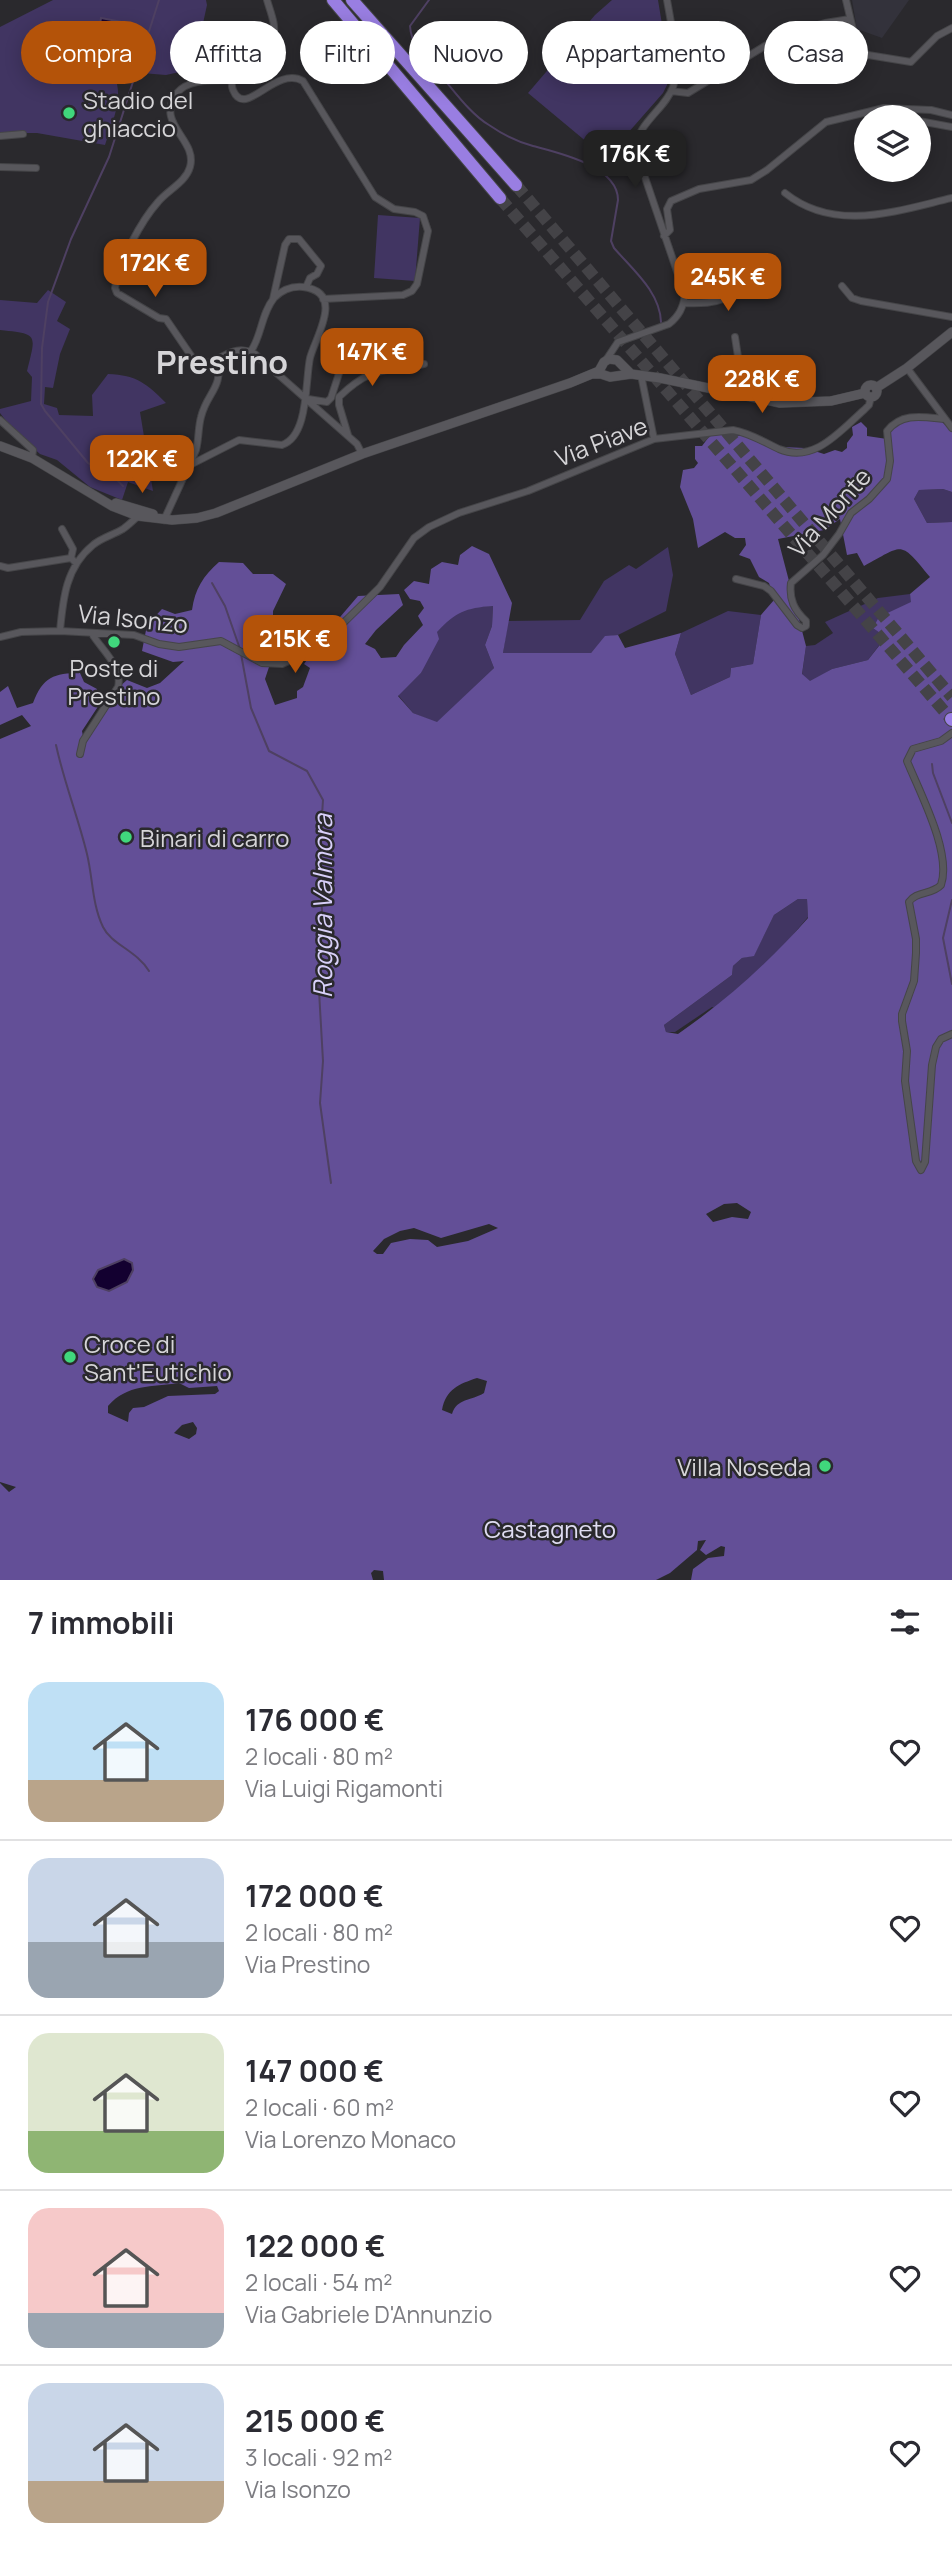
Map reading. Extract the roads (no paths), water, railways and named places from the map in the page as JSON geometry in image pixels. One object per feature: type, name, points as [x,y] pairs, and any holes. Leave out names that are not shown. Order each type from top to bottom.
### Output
[{"type":"highway","points":[[333,0],[500,198]]},
{"type":"highway","points":[[352,0],[516,185]]},
{"type":"main road","points":[[604,367],[610,377],[636,374],[780,403],[831,401],[871,393],[952,332]]},
{"type":"main road","points":[[618,362],[636,374]]},
{"type":"main road","points":[[104,500],[167,519],[197,518],[216,513],[362,454],[593,374],[618,362]]},
{"type":"main road","points":[[617,375],[621,369],[618,362]]},
{"type":"main road","points":[[0,446],[32,458],[127,513],[131,522],[151,516]]},
{"type":"street","points":[[267,0],[273,21]]},
{"type":"street","points":[[604,367],[618,342],[669,324],[676,319],[684,303],[684,295],[636,152],[641,131],[671,91],[675,77],[667,0]]},
{"type":"street","points":[[846,0],[856,42],[864,53],[904,63],[912,61],[937,36],[952,28]]},
{"type":"street","points":[[671,91],[688,93],[786,33],[850,19]]},
{"type":"street","points":[[286,77],[303,81],[375,197],[394,209],[415,212],[426,222],[428,231],[417,284],[412,291],[402,295],[323,299]]},
{"type":"street","points":[[189,84],[174,97],[170,116],[173,126],[190,152],[190,169],[145,218],[115,288],[117,293],[159,318],[166,319],[194,360],[206,363],[235,350],[251,351],[357,444],[362,454]]},
{"type":"street","points":[[231,84],[235,94],[248,99],[273,84]]},
{"type":"street","points":[[664,236],[670,230],[667,209],[671,201],[699,189],[751,180],[827,122],[884,108],[931,110],[952,115]]},
{"type":"street","points":[[931,124],[952,128]]},
{"type":"street","points":[[0,136],[23,134]]},
{"type":"street","points":[[0,167],[36,168]]},
{"type":"street","points":[[785,193],[806,208],[818,212],[862,217],[952,198]]},
{"type":"street","points":[[251,351],[272,300],[285,245],[289,239],[299,239],[321,266],[306,287]]},
{"type":"street","points":[[684,303],[727,299],[753,275]]},
{"type":"street","points":[[842,286],[852,298],[861,301],[952,317]]},
{"type":"street","points":[[188,466],[239,440],[277,446],[287,444],[299,429],[311,355],[326,320],[323,299],[306,287],[289,288],[272,300]]},
{"type":"street","points":[[735,337],[740,370],[738,395]]},
{"type":"street","points":[[306,398],[327,402],[331,398],[344,358],[340,348]]},
{"type":"street","points":[[614,350],[618,362]]},
{"type":"street","points":[[167,519],[199,438],[204,407],[220,379],[217,359]]},
{"type":"street","points":[[348,437],[338,405],[339,397],[351,385],[371,372],[424,364]]},
{"type":"street","points":[[907,368],[952,428]]},
{"type":"street","points":[[636,374],[654,439]]},
{"type":"street","name":"Via Piave","points":[[527,491],[654,439],[733,430],[744,432],[785,451],[803,453],[821,447],[864,410],[869,405],[871,393]]},
{"type":"street","name":"Via Monte","points":[[736,579],[764,586],[771,591],[797,625],[802,628],[806,626],[806,621],[792,602],[791,583],[823,555],[851,513],[869,499],[887,479],[890,461],[887,431],[891,425],[911,415],[945,419]]},
{"type":"street","points":[[0,420],[33,450],[32,458]]},
{"type":"street","name":"Via Isonzo","points":[[0,637],[21,632],[60,631],[134,635],[179,648],[221,641],[269,664],[282,664],[292,661],[328,638],[380,587],[414,538],[459,513],[527,491]]},
{"type":"street","points":[[0,566],[8,568],[74,560],[94,543],[131,522],[151,516]]},
{"type":"street","points":[[60,631],[63,596],[74,560],[74,549],[62,529]]},
{"type":"street","points":[[80,754],[83,741],[120,680],[116,669],[93,634]]},
{"type":"street","points":[[948,842],[907,761],[913,748],[940,741],[952,733]]},
{"type":"street","points":[[951,862],[950,871],[941,886],[916,895],[909,902],[916,953],[914,981],[902,1021],[907,1051],[907,1094],[918,1167],[921,1170],[925,1162],[934,1056],[939,1042],[951,1034]]},
{"type":"waterway","name":"Roggia Valmora","points":[[123,486],[113,476],[88,463],[45,411],[41,404],[42,348],[48,302],[71,239],[109,157],[159,0]]},
{"type":"waterway","points":[[429,0],[410,26],[413,39],[423,56],[468,107],[499,132],[527,144],[571,157],[608,178],[615,188],[618,200],[611,241],[651,291],[661,322]]},
{"type":"waterway","name":"Roggia Valmora","points":[[212,583],[225,606],[240,649]]},
{"type":"waterway","name":"Roggia Valmora","points":[[241,654],[251,708],[269,751],[307,771],[323,800],[319,862],[322,911],[318,973],[323,1061],[320,1103],[331,1183]]},
{"type":"waterway","points":[[56,745],[87,854],[99,918],[107,933],[138,958],[149,971]]},
{"type":"waterway","points":[[932,764],[952,823]]},
{"type":"waterway","points":[[952,900],[943,938],[952,984]]},
{"type":"tunnel","points":[[516,185],[952,697]]},
{"type":"tunnel","points":[[500,198],[951,719]]},
{"type":"place","name":"Stadio del ghiaccio","points":[[69,113]]},
{"type":"place","name":"Poste di Prestino","points":[[114,642]]},
{"type":"place","name":"Binari di carro","points":[[126,837]]},
{"type":"place","name":"Croce di Sant'Eutichio","points":[[70,1357]]},
{"type":"place","name":"Villa Noseda","points":[[825,1466]]},
{"type":"district","name":"Prestino","points":[[222,362]]},
{"type":"park label","name":"Castagneto","points":[[550,1528]]}]
